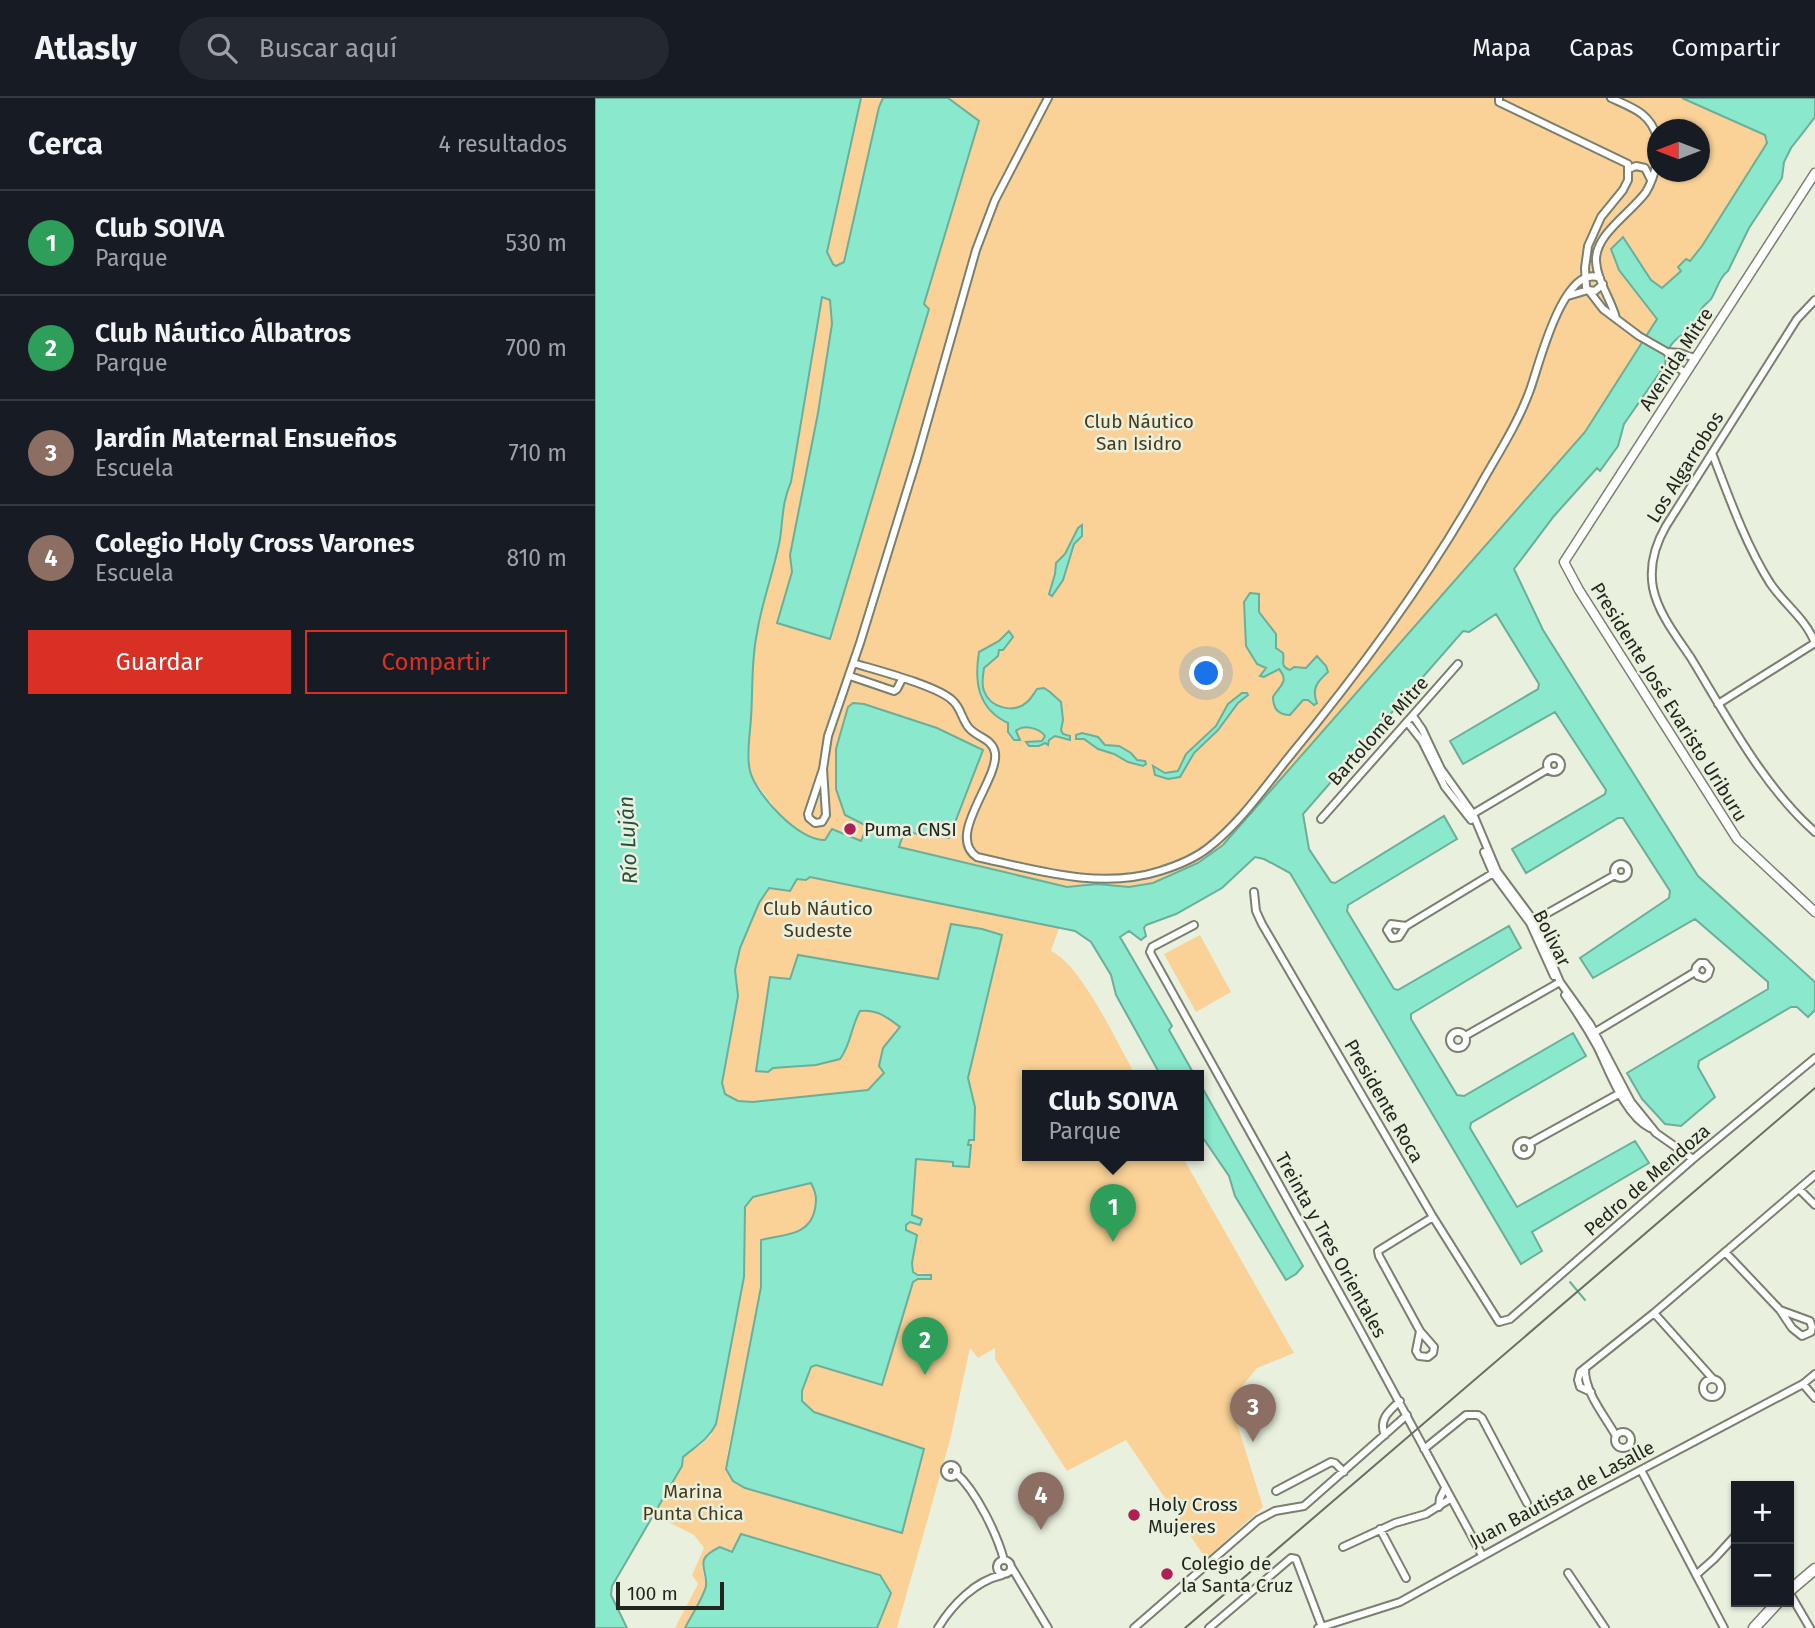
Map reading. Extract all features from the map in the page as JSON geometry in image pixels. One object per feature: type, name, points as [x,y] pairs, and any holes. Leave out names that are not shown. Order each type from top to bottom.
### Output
[{"type":"main road","points":[[1794,1587],[1815,1569]]},
{"type":"main road","points":[[1753,1628],[1773,1607]]},
{"type":"street","points":[[823,769],[826,816],[822,822],[815,823],[808,814],[823,769],[828,736],[850,676],[921,445],[976,250],[995,200],[1048,98]]},
{"type":"street","points":[[1499,98],[1499,102],[1605,154],[1625,161],[1629,169],[1628,180],[1601,217],[1588,246],[1585,278],[1588,290],[1603,309],[1639,336],[1665,351],[1695,358]]},
{"type":"street","points":[[1611,98],[1649,119]]},
{"type":"street","points":[[1629,169],[1636,166],[1645,168],[1647,172]]},
{"type":"street","name":"Avenida Mitre","points":[[1564,562],[1815,173]]},
{"type":"street","points":[[1616,318],[1601,281],[1596,257],[1601,240],[1635,205],[1651,182]]},
{"type":"street","points":[[853,663],[951,698],[968,727],[989,742],[995,751],[994,765],[975,807],[968,833],[968,847],[977,857],[1059,875],[1093,878],[1149,874],[1193,857],[1215,841],[1242,815],[1342,692],[1413,594],[1473,498],[1512,428],[1530,391],[1551,326],[1568,296],[1585,278],[1592,276],[1601,281]]},
{"type":"street","points":[[1568,296],[1598,289],[1601,281]]},
{"type":"street","name":"Los Algarrobos","points":[[1815,300],[1797,319],[1656,545],[1652,586],[1657,603],[1718,704],[1774,789],[1796,816],[1815,832]]},
{"type":"street","points":[[1665,351],[1685,373]]},
{"type":"street","points":[[1712,453],[1760,567],[1783,601],[1808,626],[1815,643],[1718,704]]},
{"type":"street","name":"Presidente José Evaristo Uriburu","points":[[1564,562],[1579,590],[1737,839],[1815,912]]},
{"type":"street","points":[[1808,626],[1815,621]]},
{"type":"street","name":"Bartolomé Mitre","points":[[1321,819],[1458,664]]},
{"type":"street","points":[[850,676],[894,691],[902,679]]},
{"type":"street","name":"Bolivar","points":[[1413,716],[1422,729],[1434,762]]},
{"type":"street","name":"Bolivar","points":[[1407,722],[1422,741],[1450,794],[1471,815],[1495,872],[1532,922],[1559,983],[1593,1033],[1623,1092],[1652,1129],[1693,1159]]},
{"type":"street","points":[[1471,815],[1548,769]]},
{"type":"street","points":[[1404,929],[1398,924],[1389,926],[1388,934],[1397,938],[1404,929],[1495,872]]},
{"type":"street","points":[[1532,922],[1615,875]]},
{"type":"street","name":"Presidente Roca","points":[[1254,892],[1256,911],[1262,924],[1433,1217],[1499,1322]]},
{"type":"street","name":"Treinta y Tres Orientales","points":[[1194,925],[1152,947],[1150,952],[1482,1555]]},
{"type":"street","points":[[1593,1033],[1695,972]]},
{"type":"street","points":[[1465,1036],[1559,983]]},
{"type":"street","name":"Pedro de Mendoza","points":[[1499,1322],[1510,1319],[1693,1159],[1815,1058]]},
{"type":"street","points":[[1530,1143],[1623,1092]]},
{"type":"street","points":[[1616,1436],[1591,1392],[1580,1387],[1578,1375],[1815,1175]]},
{"type":"street","points":[[1799,1189],[1815,1205]]},
{"type":"street","points":[[1420,1331],[1378,1251],[1433,1217]]},
{"type":"street","points":[[1725,1252],[1780,1310],[1798,1334],[1802,1336],[1811,1332],[1810,1321],[1780,1310]]},
{"type":"street","points":[[1654,1313],[1713,1379]]},
{"type":"street","name":"Juan Bautista de Lasalle","points":[[1320,1627],[1336,1625],[1400,1602],[1482,1555],[1803,1384],[1815,1374]]},
{"type":"street","points":[[1803,1384],[1815,1398]]},
{"type":"street","points":[[1385,1435],[1383,1421],[1399,1401]]},
{"type":"street","points":[[1134,1628],[1258,1520],[1275,1511],[1304,1506],[1407,1415]]},
{"type":"street","points":[[1424,1449],[1466,1415],[1478,1415],[1527,1503]]},
{"type":"street","points":[[1276,1491],[1331,1462],[1344,1472]]},
{"type":"street","points":[[1641,1470],[1724,1628]]},
{"type":"street","points":[[957,1473],[977,1503],[1000,1546],[1004,1560],[1010,1563],[1048,1628]]},
{"type":"street","points":[[1439,1507],[1445,1488]]},
{"type":"street","points":[[1343,1547],[1395,1523],[1416,1518],[1450,1499]]},
{"type":"street","points":[[1380,1530],[1406,1578]]},
{"type":"street","points":[[1696,1575],[1731,1540]]},
{"type":"street","points":[[1209,1628],[1291,1558],[1296,1559],[1320,1627]]},
{"type":"street","points":[[1004,1560],[1000,1561],[997,1568],[1004,1575],[1020,1582]]},
{"type":"street","points":[[938,1628],[949,1612],[977,1585],[988,1578],[1004,1575],[1012,1568]]},
{"type":"street","points":[[1568,1573],[1605,1628]]},
{"type":"street","points":[[1794,1600],[1810,1628]]},
{"type":"green space","name":"Club Náutico San Isidro","points":[[861,98],[1682,98],[1765,135],[1767,143],[1702,246],[1689,261],[1679,267],[1681,271],[1662,289],[1651,280],[1624,237],[1611,249],[1619,270],[1657,319],[1585,432],[1223,845],[1198,863],[1153,883],[1129,887],[1097,884],[1067,887],[899,847],[861,841],[832,829],[826,840],[817,840],[784,820],[756,783],[750,771],[749,739],[756,635],[784,498],[791,482],[814,350],[827,252]]},
{"type":"green space","points":[[810,877],[1059,928],[1051,951],[1063,959],[1087,989],[1133,1070],[1022,1070],[1022,1161],[1185,1161],[1294,1353],[1257,1368],[1230,1401],[1263,1507],[1206,1559],[1126,1440],[1067,1471],[995,1359],[995,1348],[978,1358],[970,1348],[950,1440],[897,1628],[877,1628],[891,1593],[880,1575],[741,1534],[732,1552],[702,1566],[706,1586],[685,1628],[675,1628],[698,1584],[692,1575],[704,1548],[694,1535],[654,1515],[682,1466],[683,1457],[712,1434],[744,1277],[745,1207],[751,1198],[811,1182],[816,1196],[812,1218],[802,1229],[761,1240],[761,1287],[727,1456],[819,1414],[802,1401],[802,1391],[811,1367],[816,1365],[882,1385],[913,1282],[930,1275],[913,1272],[916,1235],[906,1230],[906,1225],[922,1219],[912,1216],[916,1158],[953,1165],[968,1145],[969,1139],[974,1140],[975,1107],[968,1078],[1002,935],[969,926],[951,924],[939,979],[798,956],[790,979],[770,977],[773,1068],[811,1066],[838,1059],[844,1055],[859,1011],[876,1013],[900,1027],[883,1048],[884,1072],[869,1090],[753,1102],[738,1101],[725,1094],[722,1083],[738,996],[735,970],[740,948],[759,903],[769,888],[790,891],[798,878],[806,880]]},
{"type":"green space","points":[[1200,935],[1231,992],[1196,1012],[1164,954]]},
{"type":"water","name":"Río Luján","points":[[595,98],[861,98],[827,252],[836,266],[844,262],[883,98],[948,98],[979,121],[924,304],[929,309],[830,639],[777,623],[792,572],[790,555],[818,413],[832,324],[830,300],[822,297],[780,539],[755,644],[748,752],[750,771],[770,804],[804,833],[815,839],[825,840],[832,829],[861,841],[867,826],[845,815],[836,789],[836,749],[848,707],[853,703],[864,704],[937,728],[983,750],[949,838],[904,832],[899,847],[1067,887],[1097,884],[1129,887],[1153,883],[1198,863],[1223,845],[1585,432],[1657,319],[1619,270],[1611,249],[1623,237],[1651,280],[1662,288],[1681,271],[1678,267],[1686,259],[1690,261],[1702,246],[1767,143],[1765,135],[1682,98],[1815,98],[1815,117],[1791,148],[1784,162],[1782,178],[1749,228],[1728,271],[1720,280],[1711,299],[1701,309],[1695,324],[1669,348],[1665,365],[1624,424],[1618,446],[1600,471],[1597,468],[1554,516],[1514,569],[1543,630],[1698,876],[1815,982],[1815,1010],[1808,1017],[1797,1007],[1791,1007],[1699,1061],[1698,1067],[1715,1097],[1681,1126],[1665,1124],[1642,1099],[1627,1073],[1768,989],[1768,982],[1695,919],[1593,978],[1580,958],[1669,898],[1670,891],[1623,818],[1618,818],[1526,873],[1512,849],[1605,794],[1606,790],[1555,712],[1463,764],[1450,741],[1538,689],[1539,684],[1496,614],[1469,632],[1463,631],[1303,814],[1309,849],[1331,882],[1335,883],[1444,816],[1457,839],[1348,905],[1347,911],[1394,989],[1398,990],[1509,926],[1521,948],[1411,1014],[1411,1019],[1457,1095],[1464,1096],[1573,1033],[1586,1056],[1471,1123],[1470,1128],[1517,1207],[1635,1141],[1649,1163],[1532,1232],[1542,1251],[1521,1264],[1290,873],[1264,859],[1255,857],[1222,888],[1176,914],[1146,925],[1146,936],[1141,940],[1129,931],[1120,937],[1172,1026],[1169,1030],[1192,1070],[1158,1070],[1116,995],[1111,975],[1091,942],[1075,931],[810,877],[806,880],[797,879],[790,891],[769,888],[759,903],[740,948],[735,970],[738,996],[722,1083],[725,1094],[738,1101],[753,1102],[868,1090],[884,1073],[879,1066],[883,1048],[900,1027],[872,1011],[860,1011],[847,1048],[840,1059],[816,1065],[773,1068],[768,1072],[756,1071],[770,977],[790,979],[798,955],[938,979],[951,924],[1002,935],[968,1078],[975,1107],[974,1140],[969,1140],[968,1145],[971,1145],[969,1167],[953,1166],[953,1162],[916,1159],[912,1215],[922,1219],[920,1225],[910,1222],[906,1225],[906,1230],[917,1235],[913,1272],[918,1275],[931,1275],[931,1279],[918,1279],[913,1282],[882,1385],[816,1365],[811,1367],[802,1391],[802,1401],[814,1412],[924,1449],[902,1533],[745,1488],[733,1481],[726,1469],[761,1287],[761,1240],[802,1229],[812,1218],[816,1202],[811,1183],[753,1197],[745,1207],[744,1277],[716,1424],[705,1439],[683,1457],[682,1466],[612,1586],[611,1595],[627,1628],[595,1628]]},
{"type":"water","points":[[1082,525],[1082,536],[1074,544],[1063,580],[1052,596],[1049,594],[1056,563],[1065,554]]},
{"type":"water","points":[[1250,593],[1259,594],[1259,612],[1276,634],[1276,648],[1283,653],[1285,667],[1290,670],[1294,667],[1306,668],[1317,656],[1326,666],[1328,672],[1317,685],[1317,703],[1314,705],[1303,700],[1290,715],[1282,714],[1275,708],[1273,697],[1284,677],[1279,669],[1264,677],[1260,676],[1266,668],[1257,664],[1246,646],[1244,602]]},
{"type":"water","points":[[1009,631],[1013,637],[984,668],[983,686],[987,697],[997,705],[1016,708],[1028,701],[1037,689],[1044,688],[1061,702],[1061,730],[1063,734],[1070,736],[1070,740],[1055,736],[1049,740],[1048,745],[1045,743],[1029,746],[1026,742],[1042,741],[1045,736],[1027,727],[1016,731],[1020,740],[1014,740],[1008,732],[1008,723],[984,702],[977,674],[979,652],[999,641]]},
{"type":"water","points":[[1242,693],[1248,695],[1194,753],[1180,777],[1168,779],[1155,775],[1153,766],[1165,773],[1178,771],[1186,754],[1216,726],[1228,704]]},
{"type":"water","points":[[1082,733],[1098,737],[1105,745],[1119,746],[1146,764],[1143,766],[1128,762],[1098,749],[1084,739],[1076,739],[1076,735]]},
{"type":"water","points":[[1204,1091],[1303,1266],[1296,1274],[1286,1280],[1235,1196],[1229,1176],[1204,1139]]},
{"type":"water","points":[[741,1534],[880,1575],[891,1593],[877,1628],[685,1628],[706,1586],[703,1565],[706,1556],[720,1547],[732,1552]]},
{"type":"waterway","points":[[1570,1282],[1585,1300]]},
{"type":"tram line","points":[[1185,1628],[1815,1088]]},
{"type":"place","name":"Puma CNSI","points":[[850,829]]},
{"type":"place","name":"Club SOIVA","points":[[1113,1242]]},
{"type":"place","name":"Club Náutico Álbatros","points":[[925,1375]]},
{"type":"place","name":"Jardín Maternal Ensueños","points":[[1253,1442]]},
{"type":"place","name":"Holy Cross Mujeres","points":[[1134,1515]]},
{"type":"place","name":"Colegio Holy Cross Varones","points":[[1041,1530]]},
{"type":"place","name":"Colegio de la Santa Cruz","points":[[1167,1574]]},
{"type":"park label","name":"Club Náutico Sudeste","points":[[818,919]]},
{"type":"park label","name":"Marina Punta Chica","points":[[693,1502]]}]
